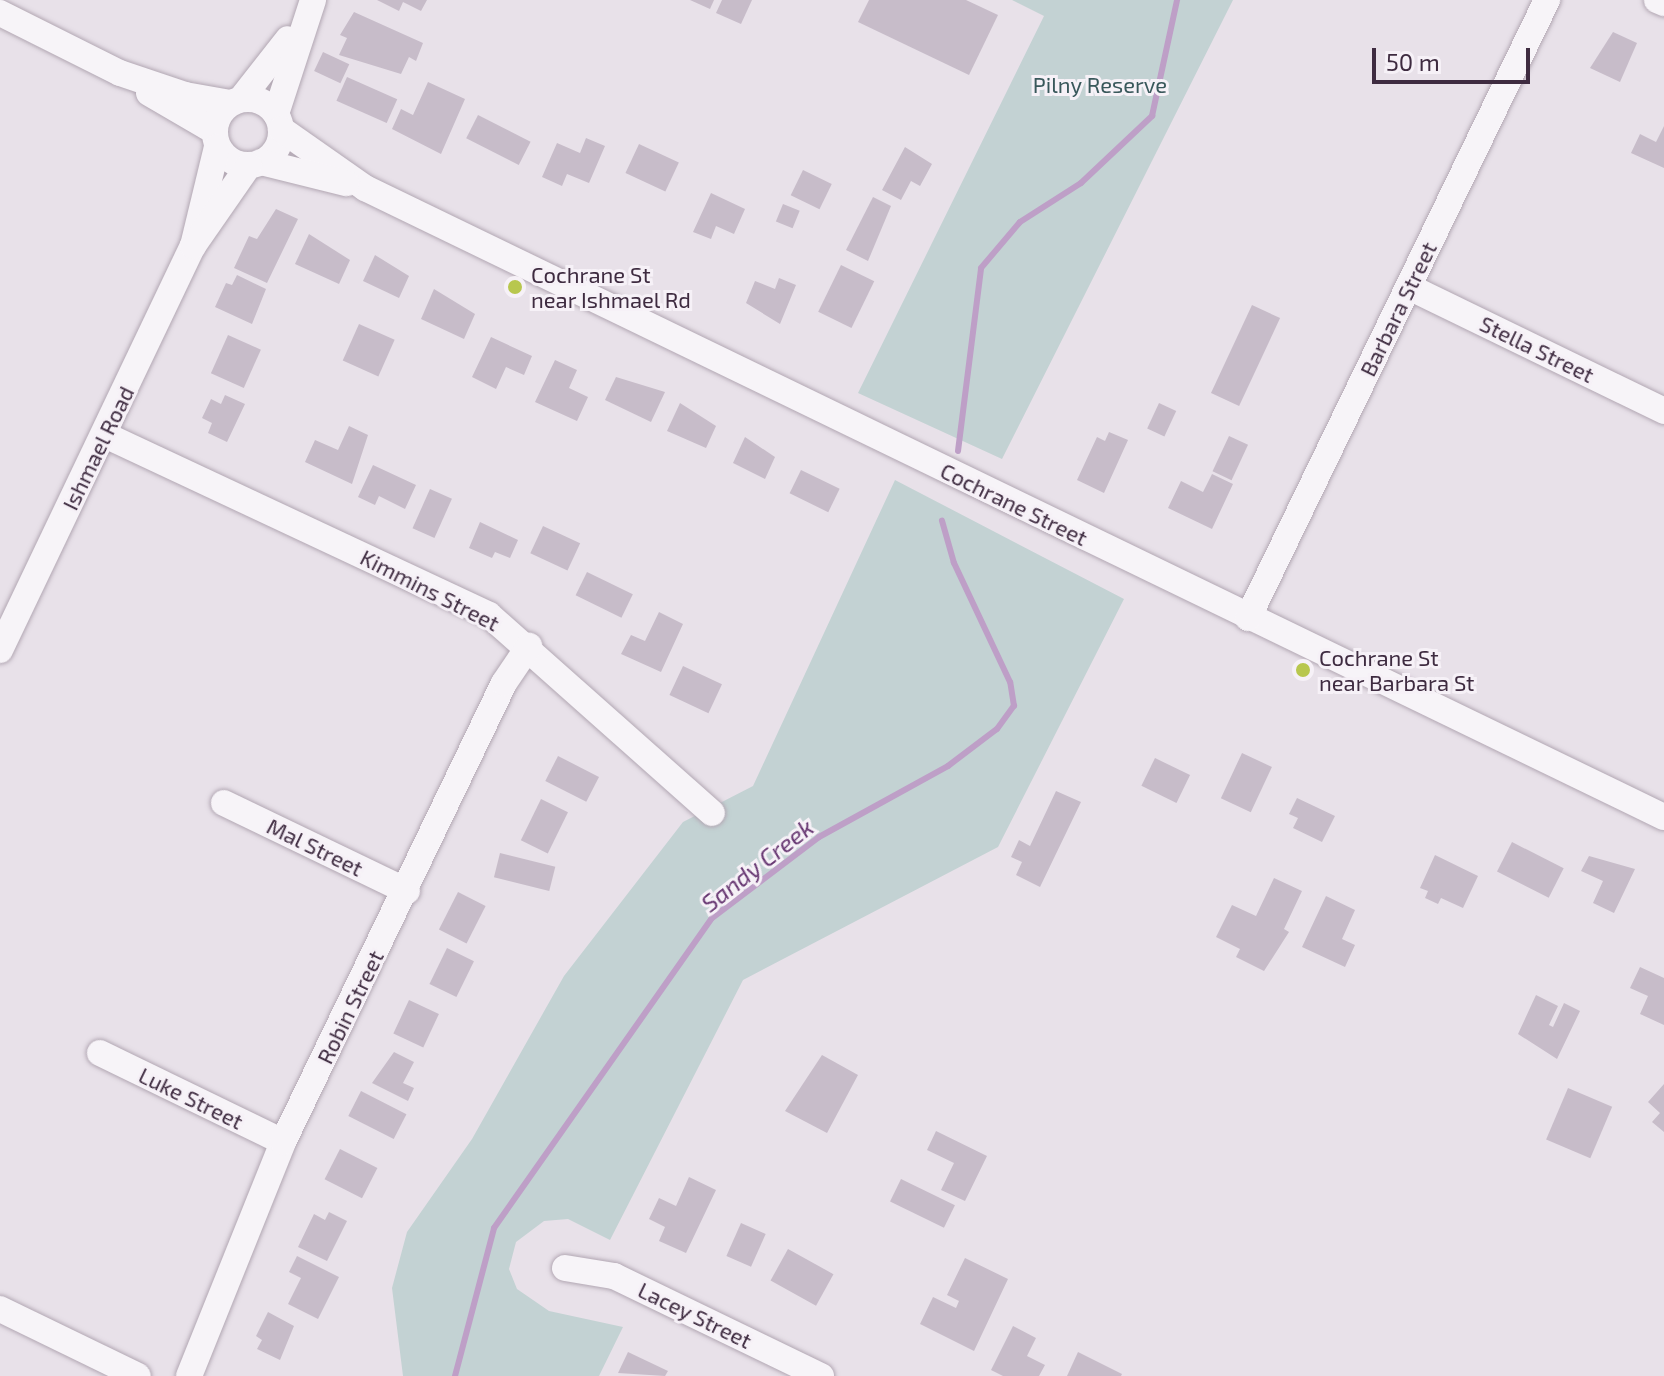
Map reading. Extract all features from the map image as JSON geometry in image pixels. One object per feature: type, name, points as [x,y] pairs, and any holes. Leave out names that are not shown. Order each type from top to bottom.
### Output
[{"type":"street","name":"Barbara Street","points":[[1248,618],[1547,0]]},
{"type":"street","points":[[1657,0],[1664,3]]},
{"type":"street","points":[[216,139],[235,101],[256,86],[310,5]]},
{"type":"street","points":[[120,73],[216,139],[231,161],[255,164],[275,152],[278,122],[310,5]]},
{"type":"street","points":[[0,13],[120,73],[185,95],[261,101],[278,122]]},
{"type":"street","name":"Cochrane Street","points":[[278,122],[365,188],[1664,817]]},
{"type":"street","name":"Ishmael Road","points":[[193,246],[216,139]]},
{"type":"street","name":"Cochrane Street","points":[[255,164],[365,188]]},
{"type":"street","name":"Ishmael Road","points":[[0,650],[193,246],[255,164]]},
{"type":"street","name":"Stella Street","points":[[1409,287],[1664,411]]},
{"type":"street","name":"Kimmins Street","points":[[105,435],[489,615],[529,646],[712,813]]},
{"type":"street","name":"Robin Street","points":[[189,1376],[283,1142],[407,891],[504,683],[529,646]]},
{"type":"street","name":"Mal Street","points":[[224,803],[407,891]]},
{"type":"street","name":"Luke Street","points":[[100,1053],[283,1142]]},
{"type":"street","name":"Lacey Street","points":[[565,1268],[614,1276],[821,1376]]},
{"type":"street","points":[[0,1309],[138,1376]]},
{"type":"green space","name":"Pilny Reserve","points":[[1012,0],[1233,0],[1002,459],[858,393],[1044,16]]},
{"type":"green space","points":[[895,480],[1124,599],[998,847],[743,980],[610,1240],[568,1219],[544,1221],[516,1242],[509,1269],[517,1289],[549,1311],[623,1327],[599,1376],[403,1376],[392,1288],[407,1232],[472,1139],[564,976],[683,822],[753,786]]},
{"type":"building","points":[[377,0],[427,0],[421,11],[403,2],[399,11]]},
{"type":"building","points":[[690,0],[714,0],[710,9]]},
{"type":"building","points":[[722,0],[752,0],[741,24],[716,13]]},
{"type":"building","points":[[869,0],[966,0],[998,15],[969,75],[858,22]]},
{"type":"building","points":[[354,12],[423,43],[416,61],[409,57],[401,74],[339,55],[347,38],[340,35]]},
{"type":"building","points":[[1613,32],[1637,43],[1620,82],[1590,68]]},
{"type":"building","points":[[323,52],[349,64],[340,83],[314,71]]},
{"type":"building","points":[[347,77],[397,99],[387,123],[336,101]]},
{"type":"building","points":[[428,82],[465,99],[441,154],[392,129],[401,109],[413,115]]},
{"type":"building","points":[[478,115],[531,142],[519,165],[466,138]]},
{"type":"building","points":[[1664,126],[1664,168],[1631,153],[1640,134],[1656,142]]},
{"type":"building","points":[[586,138],[605,146],[589,183],[567,174],[562,186],[542,177],[557,143],[580,153]]},
{"type":"building","points":[[639,144],[679,163],[665,192],[625,173]]},
{"type":"building","points":[[905,147],[932,164],[920,186],[911,181],[901,200],[882,190]]},
{"type":"building","points":[[803,170],[832,184],[819,209],[791,195]]},
{"type":"building","points":[[711,193],[745,209],[734,234],[716,226],[711,239],[693,232]]},
{"type":"building","points":[[873,197],[891,206],[868,261],[846,250]]},
{"type":"building","points":[[783,204],[800,211],[793,228],[776,222]]},
{"type":"building","points":[[276,209],[298,219],[267,283],[234,268],[249,236],[257,239]]},
{"type":"building","points":[[309,234],[350,260],[339,284],[295,264]]},
{"type":"building","points":[[375,255],[409,276],[399,298],[363,281]]},
{"type":"building","points":[[841,265],[874,281],[851,328],[818,312]]},
{"type":"building","points":[[237,275],[266,289],[252,324],[215,307],[226,283],[232,285]]},
{"type":"building","points":[[779,278],[796,285],[780,324],[746,303],[755,281],[775,289]]},
{"type":"building","points":[[434,289],[475,314],[464,339],[421,319]]},
{"type":"building","points":[[1252,305],[1280,318],[1239,406],[1211,393]]},
{"type":"building","points":[[359,324],[395,340],[378,376],[343,361]]},
{"type":"building","points":[[228,335],[261,350],[244,388],[211,373]]},
{"type":"building","points":[[491,337],[532,356],[524,375],[506,367],[496,389],[472,377]]},
{"type":"building","points":[[555,360],[577,370],[569,388],[588,397],[577,421],[535,402]]},
{"type":"building","points":[[616,377],[665,392],[651,422],[605,400]]},
{"type":"building","points":[[225,395],[245,404],[227,442],[208,433],[212,423],[202,418],[211,399],[221,404]]},
{"type":"building","points":[[680,403],[716,426],[706,448],[667,431]]},
{"type":"building","points":[[1159,403],[1176,411],[1164,436],[1147,428]]},
{"type":"building","points":[[349,426],[368,435],[352,484],[305,462],[315,440],[338,450]]},
{"type":"building","points":[[1109,432],[1128,440],[1104,493],[1077,480],[1097,437],[1105,441]]},
{"type":"building","points":[[1229,436],[1248,445],[1232,480],[1213,471]]},
{"type":"building","points":[[745,437],[775,457],[765,479],[733,463]]},
{"type":"building","points":[[373,465],[416,485],[405,509],[379,496],[375,505],[358,497]]},
{"type":"building","points":[[801,470],[840,489],[828,512],[790,493]]},
{"type":"building","points":[[1212,474],[1233,484],[1212,529],[1168,508],[1181,481],[1203,492]]},
{"type":"building","points":[[430,489],[452,499],[434,538],[413,528]]},
{"type":"building","points":[[480,522],[518,540],[510,558],[495,552],[492,558],[469,548]]},
{"type":"building","points":[[543,526],[580,543],[567,571],[530,553]]},
{"type":"building","points":[[587,572],[633,594],[621,618],[576,595]]},
{"type":"building","points":[[659,612],[683,624],[661,672],[621,654],[631,635],[645,641]]},
{"type":"building","points":[[683,666],[722,684],[708,713],[669,695]]},
{"type":"building","points":[[1242,753],[1272,767],[1251,812],[1221,798]]},
{"type":"building","points":[[558,756],[599,777],[586,802],[545,781]]},
{"type":"building","points":[[1155,758],[1190,775],[1176,803],[1141,786]]},
{"type":"building","points":[[1056,791],[1081,802],[1040,887],[1016,875],[1022,862],[1011,857],[1019,840],[1030,846]]},
{"type":"building","points":[[1297,798],[1335,816],[1322,842],[1293,828],[1298,818],[1289,814]]},
{"type":"building","points":[[541,799],[568,812],[548,853],[521,840]]},
{"type":"building","points":[[1512,842],[1564,868],[1549,898],[1497,871]]},
{"type":"building","points":[[500,853],[555,867],[549,891],[494,877]]},
{"type":"building","points":[[1435,855],[1478,876],[1463,908],[1441,898],[1438,904],[1425,898],[1428,891],[1420,888]]},
{"type":"building","points":[[1589,856],[1635,869],[1614,913],[1593,903],[1603,881],[1581,871]]},
{"type":"building","points":[[1274,878],[1302,891],[1284,929],[1289,932],[1264,971],[1236,957],[1240,949],[1216,937],[1232,905],[1256,916]]},
{"type":"building","points":[[458,892],[486,906],[467,943],[439,929]]},
{"type":"building","points":[[1326,896],[1355,910],[1342,939],[1355,945],[1345,967],[1302,947]]},
{"type":"building","points":[[447,948],[474,961],[456,997],[429,984]]},
{"type":"building","points":[[1640,967],[1664,978],[1664,1025],[1640,1014],[1648,996],[1630,988]]},
{"type":"building","points":[[1536,995],[1558,1006],[1549,1025],[1553,1027],[1564,1003],[1580,1011],[1557,1059],[1518,1034]]},
{"type":"building","points":[[409,1000],[439,1014],[423,1047],[393,1034]]},
{"type":"building","points":[[394,1052],[414,1062],[403,1083],[414,1088],[408,1101],[372,1083]]},
{"type":"building","points":[[822,1055],[858,1075],[827,1133],[785,1111]]},
{"type":"building","points":[[1664,1084],[1664,1132],[1652,1122],[1660,1113],[1648,1102]]},
{"type":"building","points":[[1568,1088],[1612,1107],[1590,1158],[1546,1140]]},
{"type":"building","points":[[361,1091],[406,1114],[394,1139],[348,1116]]},
{"type":"building","points":[[936,1131],[987,1156],[965,1201],[941,1190],[954,1163],[927,1150]]},
{"type":"building","points":[[340,1149],[377,1168],[362,1198],[325,1179]]},
{"type":"building","points":[[689,1177],[716,1190],[686,1253],[659,1241],[665,1227],[649,1219],[659,1198],[676,1206]]},
{"type":"building","points":[[901,1179],[955,1205],[944,1228],[890,1201]]},
{"type":"building","points":[[329,1212],[347,1221],[327,1261],[298,1247],[314,1214],[325,1220]]},
{"type":"building","points":[[741,1223],[766,1234],[751,1267],[726,1256]]},
{"type":"building","points":[[788,1249],[833,1274],[816,1306],[771,1280]]},
{"type":"building","points":[[297,1256],[339,1277],[318,1319],[288,1304],[301,1278],[289,1272]]},
{"type":"building","points":[[965,1258],[1008,1279],[974,1351],[920,1324],[933,1297],[956,1308],[959,1301],[947,1295]]},
{"type":"building","points":[[268,1312],[294,1326],[280,1360],[257,1349],[262,1340],[256,1336]]},
{"type":"building","points":[[1013,1326],[1036,1338],[1027,1356],[1045,1365],[1039,1376],[1003,1376],[991,1370]]},
{"type":"building","points":[[628,1352],[668,1371],[665,1376],[618,1373]]},
{"type":"building","points":[[1078,1352],[1122,1374],[1121,1376],[1067,1376]]},
{"type":"waterway","name":"Sandy Creek","points":[[958,451],[981,268],[1020,222],[1081,183],[1152,116],[1177,0]]},
{"type":"waterway","name":"Sandy Creek","points":[[455,1376],[494,1228],[712,918],[819,837],[948,766],[997,729],[1014,706],[1010,682],[954,563],[942,521]]},
{"type":"place","name":"Cochrane St near Ishmael Rd","points":[[515,287]]},
{"type":"place","name":"Cochrane St near Barbara St","points":[[1303,670]]}]
